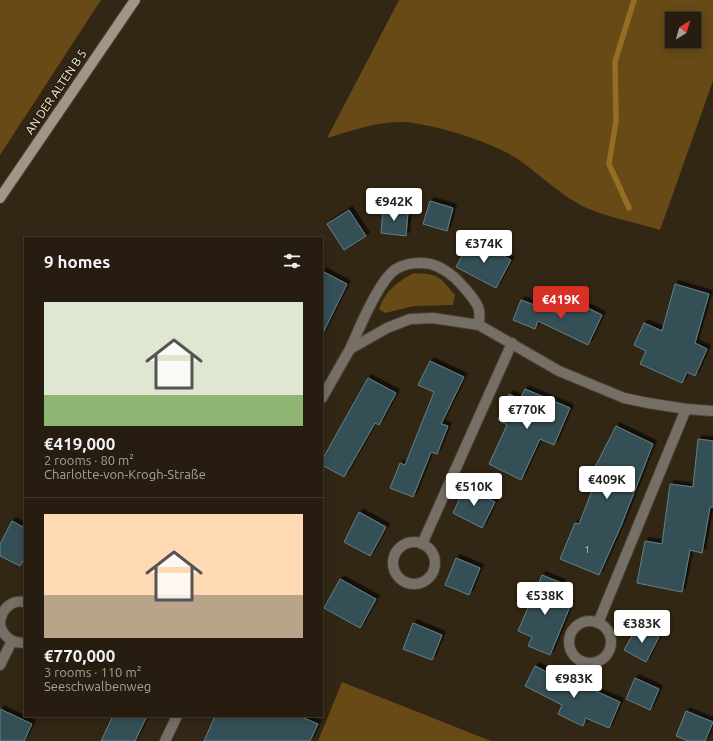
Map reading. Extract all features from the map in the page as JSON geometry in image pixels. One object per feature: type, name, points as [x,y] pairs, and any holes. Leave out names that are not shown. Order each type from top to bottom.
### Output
[{"type":"main road","name":"AN DER ALTEN B 5","points":[[0,198],[135,0]]},
{"type":"street","points":[[323,396],[350,349],[374,299],[388,277],[395,270],[406,265],[428,262],[448,271],[479,308],[479,325]]},
{"type":"street","points":[[350,349],[387,328],[410,320],[434,318],[479,325],[559,371],[624,398],[686,409],[713,411]]},
{"type":"street","points":[[422,544],[512,343]]},
{"type":"street","points":[[598,623],[686,409]]},
{"type":"street","points":[[408,543],[422,544],[427,548],[434,560],[432,573],[422,582],[416,584],[403,581],[394,571],[393,564],[397,551],[408,543]]},
{"type":"street","points":[[24,602],[15,602],[8,606],[3,611],[0,624],[2,632],[12,641],[24,643]]},
{"type":"street","points":[[584,622],[598,623],[608,631],[611,644],[609,651],[600,661],[587,663],[580,661],[570,651],[569,644],[572,630],[584,622]]},
{"type":"street","points":[[0,665],[12,641]]},
{"type":"street","points":[[164,741],[176,717]]},
{"type":"shaded area","points":[[0,0],[101,0],[0,155]]},
{"type":"shaded area","points":[[399,0],[713,0],[713,81],[660,230],[590,210],[565,195],[516,158],[478,140],[416,123],[394,122],[365,127],[327,138]]},
{"type":"shaded area","points":[[414,273],[434,275],[442,280],[455,295],[453,305],[414,306],[385,313],[379,309],[388,292],[403,279]]},
{"type":"shaded area","points":[[342,682],[491,741],[318,741]]},
{"type":"building","points":[[430,201],[453,208],[447,231],[423,224]]},
{"type":"building","points":[[383,209],[408,212],[406,236],[381,233]]},
{"type":"building","points":[[349,210],[366,236],[344,250],[327,224]]},
{"type":"building","points":[[471,239],[511,260],[496,288],[456,267]]},
{"type":"building","points":[[323,272],[347,284],[323,333]]},
{"type":"building","points":[[675,284],[709,294],[695,343],[707,349],[695,376],[687,372],[682,383],[640,364],[646,351],[634,345],[644,323],[662,331]]},
{"type":"building","points":[[521,300],[564,316],[572,300],[602,315],[588,345],[538,321],[535,329],[513,320]]},
{"type":"building","points":[[430,361],[464,377],[441,424],[448,426],[437,454],[431,452],[413,497],[390,488],[400,463],[405,465],[434,392],[418,385]]},
{"type":"building","points":[[368,378],[396,393],[379,425],[375,423],[344,477],[323,466],[323,458]]},
{"type":"building","points":[[525,389],[570,408],[554,445],[540,439],[521,480],[489,464],[507,425],[498,420],[509,394],[520,399]]},
{"type":"building","points":[[616,426],[653,444],[621,526],[599,575],[560,559],[575,523],[579,524],[593,488],[581,483],[586,469],[593,471]]},
{"type":"building","points":[[698,439],[713,441],[713,507],[710,507],[702,553],[690,550],[682,592],[637,583],[645,541],[662,544],[670,484],[693,487]]},
{"type":"building","points":[[465,487],[495,502],[482,528],[453,513]]},
{"type":"building","points":[[359,512],[386,527],[370,556],[344,542]]},
{"type":"building","points":[[12,521],[24,527],[24,559],[20,566],[0,556],[0,544]]},
{"type":"building","points":[[456,558],[480,568],[469,595],[445,585]]},
{"type":"building","points":[[542,575],[562,583],[556,598],[571,604],[550,655],[528,646],[532,637],[518,631]]},
{"type":"building","points":[[340,579],[376,599],[360,628],[324,608]]},
{"type":"building","points":[[413,623],[442,635],[432,660],[403,649]]},
{"type":"building","points":[[638,625],[659,637],[646,662],[624,650]]},
{"type":"building","points":[[535,666],[580,689],[582,685],[620,702],[609,728],[586,718],[583,726],[558,714],[562,705],[525,686]]},
{"type":"building","points":[[635,678],[659,689],[650,710],[626,699]]},
{"type":"building","points":[[0,709],[32,724],[24,741],[0,741]]},
{"type":"building","points":[[686,711],[713,722],[705,741],[688,741],[676,736]]},
{"type":"building","points":[[113,717],[147,717],[135,741],[101,741]]},
{"type":"building","points":[[215,717],[301,717],[318,724],[310,741],[204,741]]},
{"type":"waterway","points":[[629,208],[609,164],[616,121],[615,62],[634,0]]}]
